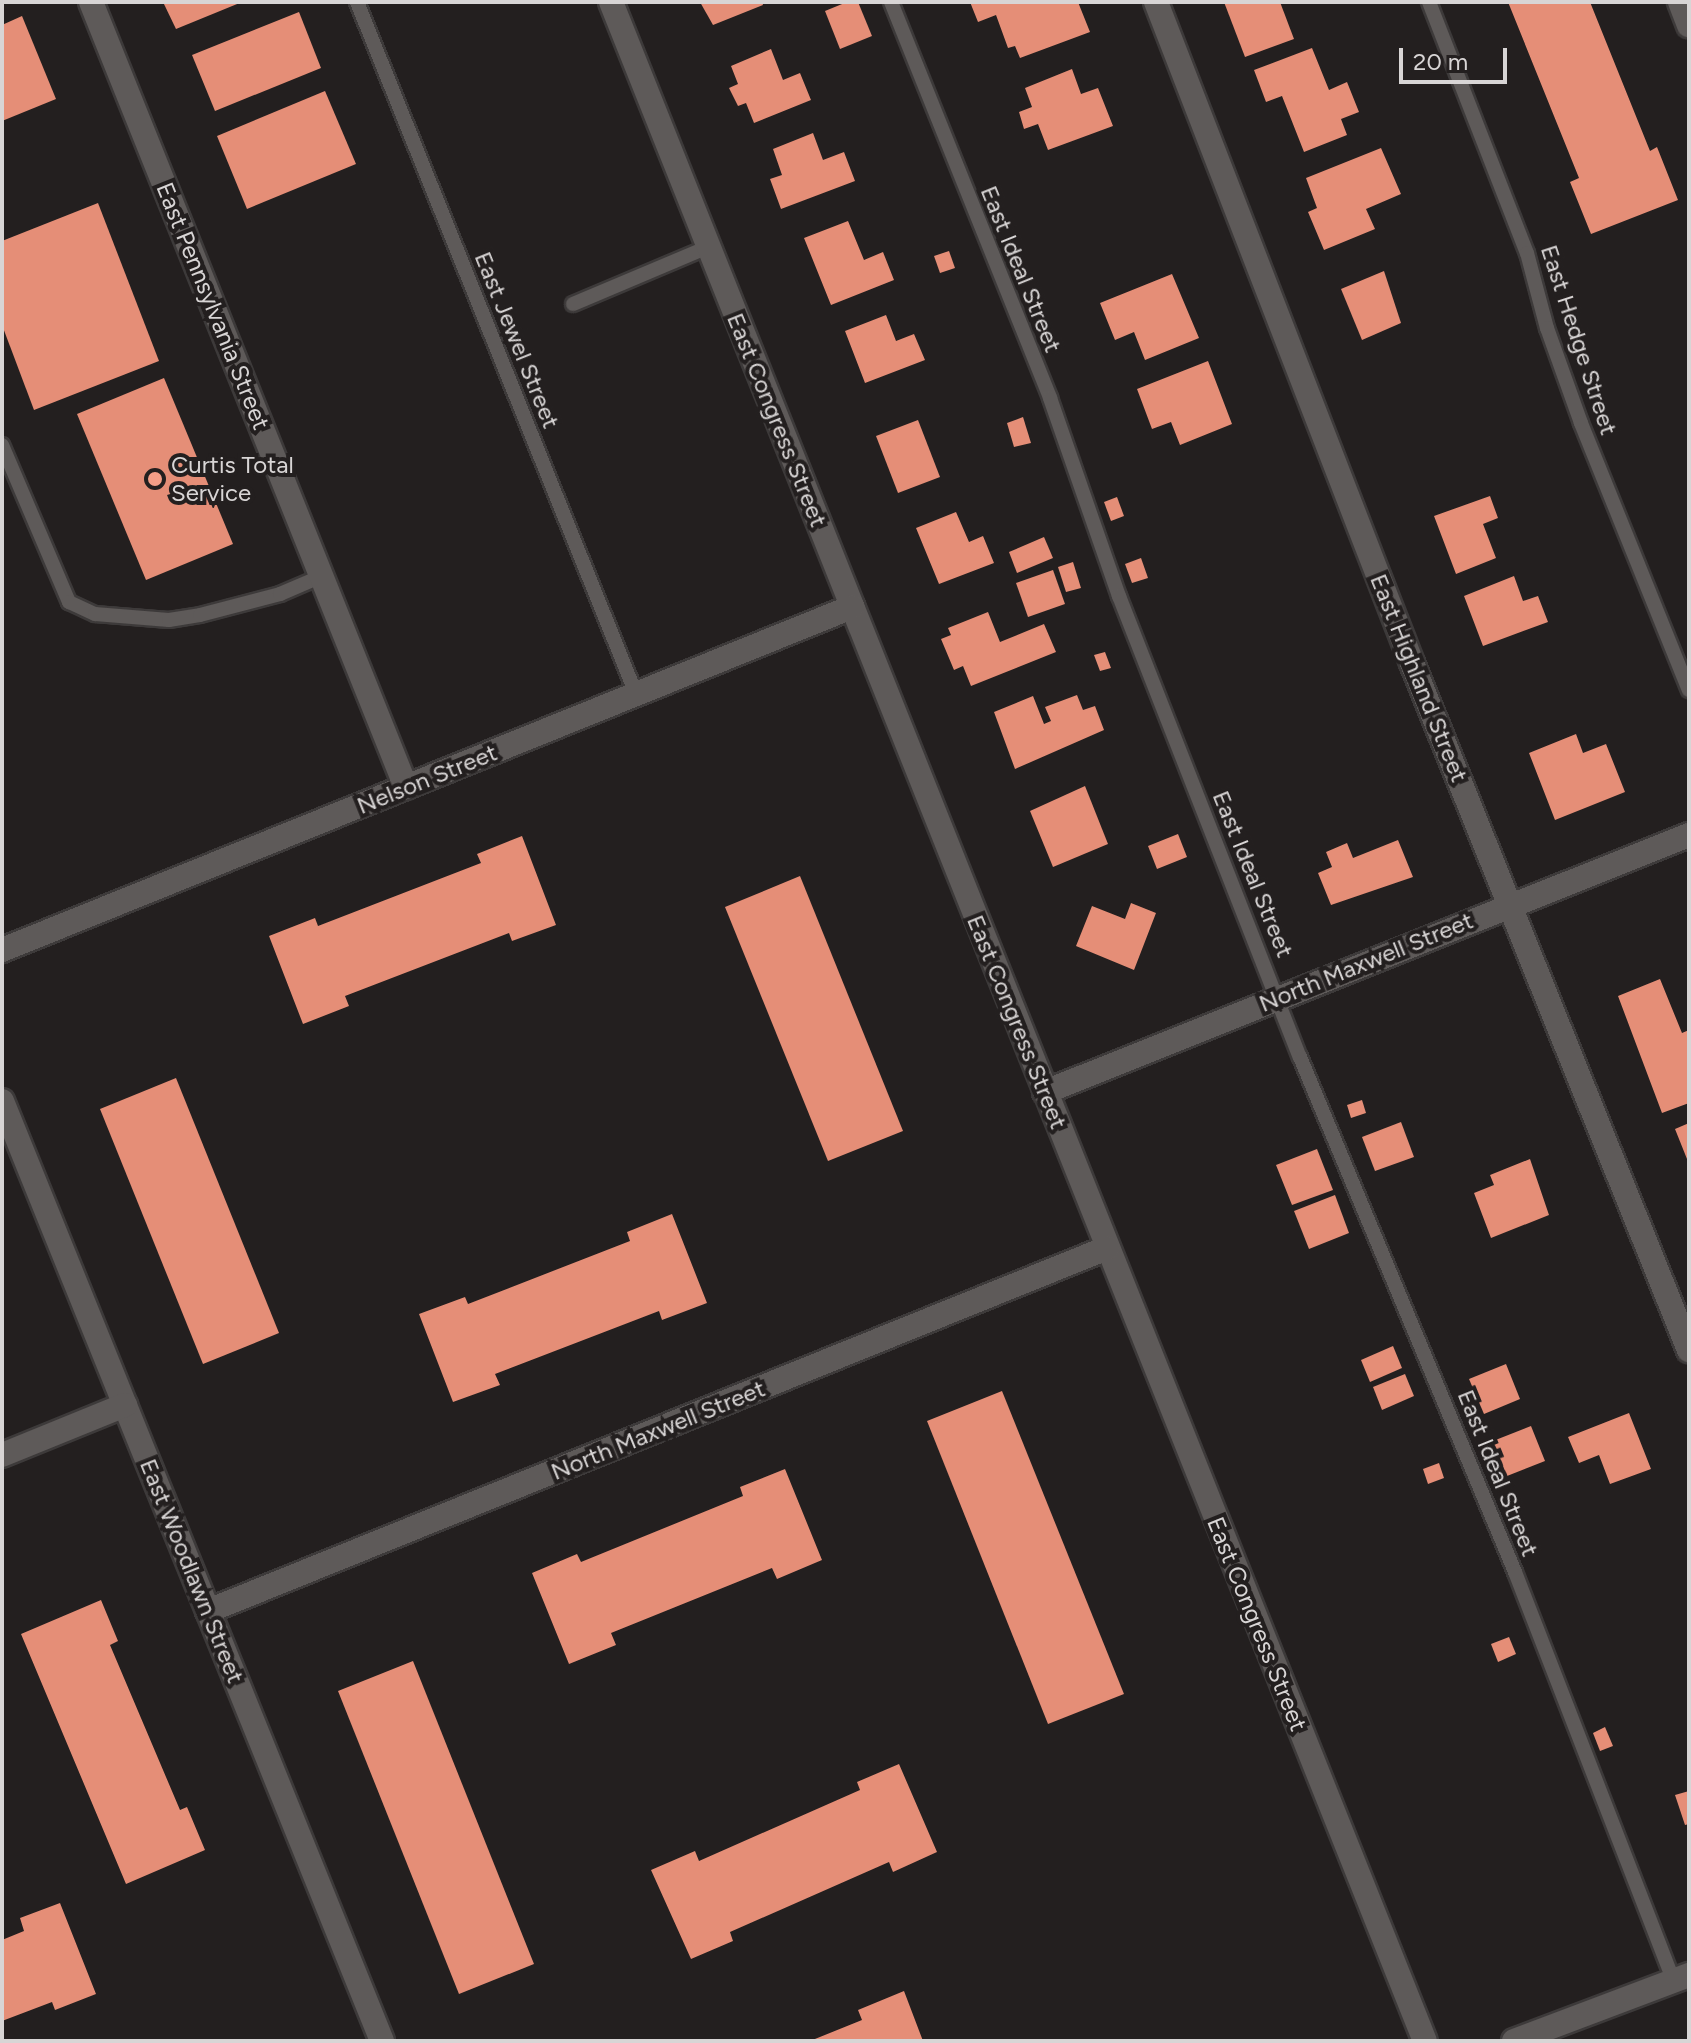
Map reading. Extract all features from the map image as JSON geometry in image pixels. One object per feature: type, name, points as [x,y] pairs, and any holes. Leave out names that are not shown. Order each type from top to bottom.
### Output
[{"type":"street","name":"East Pennsylvania Street","points":[[91,2],[406,787]]},
{"type":"street","name":"East Congress Street","points":[[611,2],[1425,2041]]},
{"type":"street","name":"East Highland Street","points":[[1156,2],[1509,903],[1689,1350]]},
{"type":"street","points":[[1680,2],[1689,25]]},
{"type":"street","name":"Nelson Street","points":[[2,950],[852,607]]},
{"type":"street","name":"North Maxwell Street","points":[[1045,1092],[1509,903],[1689,835]]},
{"type":"street","name":"East Woodlawn Street","points":[[2,1101],[382,2041]]},
{"type":"street","name":"North Maxwell Street","points":[[208,1611],[1107,1248]]},
{"type":"street","points":[[2,1455],[125,1405]]},
{"type":"street","points":[[1514,2041],[1681,1978]]},
{"type":"lane","name":"East Jewel Street","points":[[357,2],[636,694]]},
{"type":"lane","name":"East Ideal Street","points":[[891,2],[1050,398],[1119,596],[1279,998],[1681,1978]]},
{"type":"lane","name":"East Hedge Street","points":[[1429,2],[1527,253],[1547,328],[1581,423],[1689,690]]},
{"type":"lane","points":[[573,304],[708,247]]},
{"type":"lane","points":[[2,445],[69,602],[95,614],[169,620],[200,615],[280,594],[322,576]]},
{"type":"building","points":[[163,2],[242,2],[176,29]]},
{"type":"building","points":[[700,2],[762,2],[763,5],[713,25]]},
{"type":"building","points":[[847,2],[858,2],[872,36],[840,49],[825,11]]},
{"type":"building","points":[[970,2],[1078,2],[1090,32],[1020,58],[1015,46],[1008,48],[996,15],[978,22]]},
{"type":"building","points":[[1224,2],[1280,2],[1294,39],[1245,57]]},
{"type":"building","points":[[1508,2],[1590,2],[1650,151],[1657,147],[1678,200],[1591,234],[1570,182],[1579,178]]},
{"type":"building","points":[[299,12],[321,68],[215,111],[192,55]]},
{"type":"building","points":[[22,16],[56,99],[2,121],[2,25]]},
{"type":"building","points":[[1312,48],[1329,90],[1347,82],[1359,112],[1341,119],[1347,135],[1304,152],[1282,96],[1266,102],[1254,70]]},
{"type":"building","points":[[771,49],[783,80],[800,73],[811,100],[754,123],[746,103],[738,106],[729,88],[738,84],[731,66]]},
{"type":"building","points":[[1072,69],[1081,94],[1098,88],[1113,126],[1048,150],[1038,124],[1024,129],[1019,112],[1032,107],[1025,88]]},
{"type":"building","points":[[325,91],[356,164],[247,209],[217,136]]},
{"type":"building","points":[[813,133],[823,160],[844,152],[855,181],[781,209],[770,179],[782,175],[773,149]]},
{"type":"building","points":[[1381,148],[1401,194],[1366,209],[1375,229],[1324,250],[1308,212],[1317,208],[1306,178]]},
{"type":"building","points":[[98,203],[159,361],[34,410],[2,325],[2,241]]},
{"type":"building","points":[[848,221],[864,260],[883,252],[894,280],[831,305],[804,238]]},
{"type":"building","points":[[949,251],[955,268],[940,273],[934,256]]},
{"type":"building","points":[[1384,271],[1401,323],[1362,340],[1341,289]]},
{"type":"building","points":[[1172,274],[1199,338],[1145,360],[1134,332],[1115,340],[1100,303]]},
{"type":"building","points":[[886,315],[896,341],[914,334],[925,360],[865,383],[845,331]]},
{"type":"building","points":[[1208,361],[1232,424],[1180,445],[1171,422],[1152,429],[1137,389]]},
{"type":"building","name":"Curtis Total Service","points":[[164,378],[233,544],[146,580],[77,414]]},
{"type":"building","points":[[1023,417],[1031,443],[1014,447],[1007,423]]},
{"type":"building","points":[[918,420],[940,477],[898,493],[876,436]]},
{"type":"building","points":[[1490,496],[1498,518],[1483,524],[1496,558],[1456,574],[1434,516]]},
{"type":"building","points":[[1117,497],[1124,516],[1111,521],[1104,502]]},
{"type":"building","points":[[956,512],[969,542],[983,536],[994,563],[939,584],[916,528]]},
{"type":"building","points":[[1044,537],[1053,558],[1017,573],[1009,552]]},
{"type":"building","points":[[1141,558],[1148,578],[1132,583],[1125,564]]},
{"type":"building","points":[[1073,562],[1081,588],[1066,592],[1058,567]]},
{"type":"building","points":[[1053,570],[1065,604],[1028,617],[1016,583]]},
{"type":"building","points":[[1514,576],[1523,601],[1538,596],[1548,622],[1483,646],[1464,596]]},
{"type":"building","points":[[988,612],[1000,642],[1044,624],[1056,652],[971,686],[963,666],[954,670],[941,639],[951,635],[948,628]]},
{"type":"building","points":[[1105,652],[1111,668],[1100,671],[1094,655]]},
{"type":"building","points":[[1077,695],[1083,710],[1095,706],[1104,730],[1015,769],[994,712],[1033,696],[1044,724],[1051,721],[1045,707]]},
{"type":"building","points":[[1576,734],[1583,753],[1606,744],[1625,792],[1555,820],[1529,753]]},
{"type":"building","points":[[1085,786],[1108,844],[1053,867],[1030,811]]},
{"type":"building","points":[[1178,834],[1187,857],[1157,869],[1148,846]]},
{"type":"building","points":[[522,836],[556,925],[512,941],[509,933],[345,996],[349,1006],[303,1024],[269,936],[315,918],[318,926],[481,863],[477,854]]},
{"type":"building","points":[[1398,840],[1413,877],[1331,905],[1318,873],[1332,867],[1326,852],[1347,843],[1353,858]]},
{"type":"building","points":[[800,876],[903,1131],[828,1161],[725,907]]},
{"type":"building","points":[[1131,903],[1156,913],[1134,970],[1076,946],[1092,906],[1125,919]]},
{"type":"building","points":[[1660,979],[1682,1033],[1689,1030],[1689,1103],[1662,1113],[1618,996]]},
{"type":"building","points":[[176,1078],[279,1333],[203,1364],[100,1109]]},
{"type":"building","points":[[1362,1100],[1366,1113],[1351,1118],[1347,1105]]},
{"type":"building","points":[[1401,1122],[1414,1157],[1375,1171],[1362,1137]]},
{"type":"building","points":[[1689,1123],[1689,1164],[1675,1129]]},
{"type":"building","points":[[1317,1149],[1333,1190],[1292,1205],[1276,1165]]},
{"type":"building","points":[[1530,1159],[1549,1215],[1491,1238],[1474,1193],[1494,1185],[1490,1175]]},
{"type":"building","points":[[1335,1195],[1349,1233],[1309,1249],[1294,1211]]},
{"type":"building","points":[[672,1214],[707,1303],[662,1320],[659,1311],[495,1374],[500,1385],[453,1402],[419,1314],[465,1297],[468,1304],[630,1241],[627,1232]]},
{"type":"building","points":[[1393,1346],[1402,1368],[1370,1382],[1361,1360]]},
{"type":"building","points":[[1506,1364],[1520,1399],[1484,1414],[1469,1379]]},
{"type":"building","points":[[1405,1374],[1414,1396],[1382,1410],[1373,1387]]},
{"type":"building","points":[[1002,1391],[1124,1694],[1048,1724],[927,1421]]},
{"type":"building","points":[[1629,1413],[1651,1469],[1610,1484],[1599,1455],[1579,1463],[1568,1437]]},
{"type":"building","points":[[1531,1426],[1545,1461],[1507,1476],[1493,1441]]},
{"type":"building","points":[[1439,1463],[1444,1478],[1428,1484],[1423,1469]]},
{"type":"building","points":[[785,1469],[822,1560],[777,1579],[772,1568],[611,1633],[616,1645],[569,1664],[532,1573],[577,1554],[581,1562],[743,1496],[740,1487]]},
{"type":"building","points":[[101,1600],[118,1641],[110,1645],[180,1810],[187,1807],[205,1850],[126,1884],[21,1634]]},
{"type":"building","points":[[1509,1637],[1516,1654],[1498,1662],[1491,1644]]},
{"type":"building","points":[[413,1661],[534,1964],[459,1994],[338,1691]]},
{"type":"building","points":[[1605,1727],[1613,1746],[1600,1751],[1593,1733]]},
{"type":"building","points":[[899,1764],[937,1852],[893,1872],[889,1862],[730,1932],[733,1941],[691,1959],[651,1870],[695,1851],[699,1861],[860,1790],[857,1782]]},
{"type":"building","points":[[1689,1791],[1689,1824],[1685,1825],[1675,1795]]},
{"type":"building","points":[[60,1903],[96,1994],[55,2010],[52,2002],[2,2021],[2,1940],[24,1931],[20,1918]]},
{"type":"building","points":[[904,1991],[923,2041],[810,2041],[862,2020],[858,2010]]},
{"type":"place","name":"Curtis Total Service","points":[[155,479]]}]
